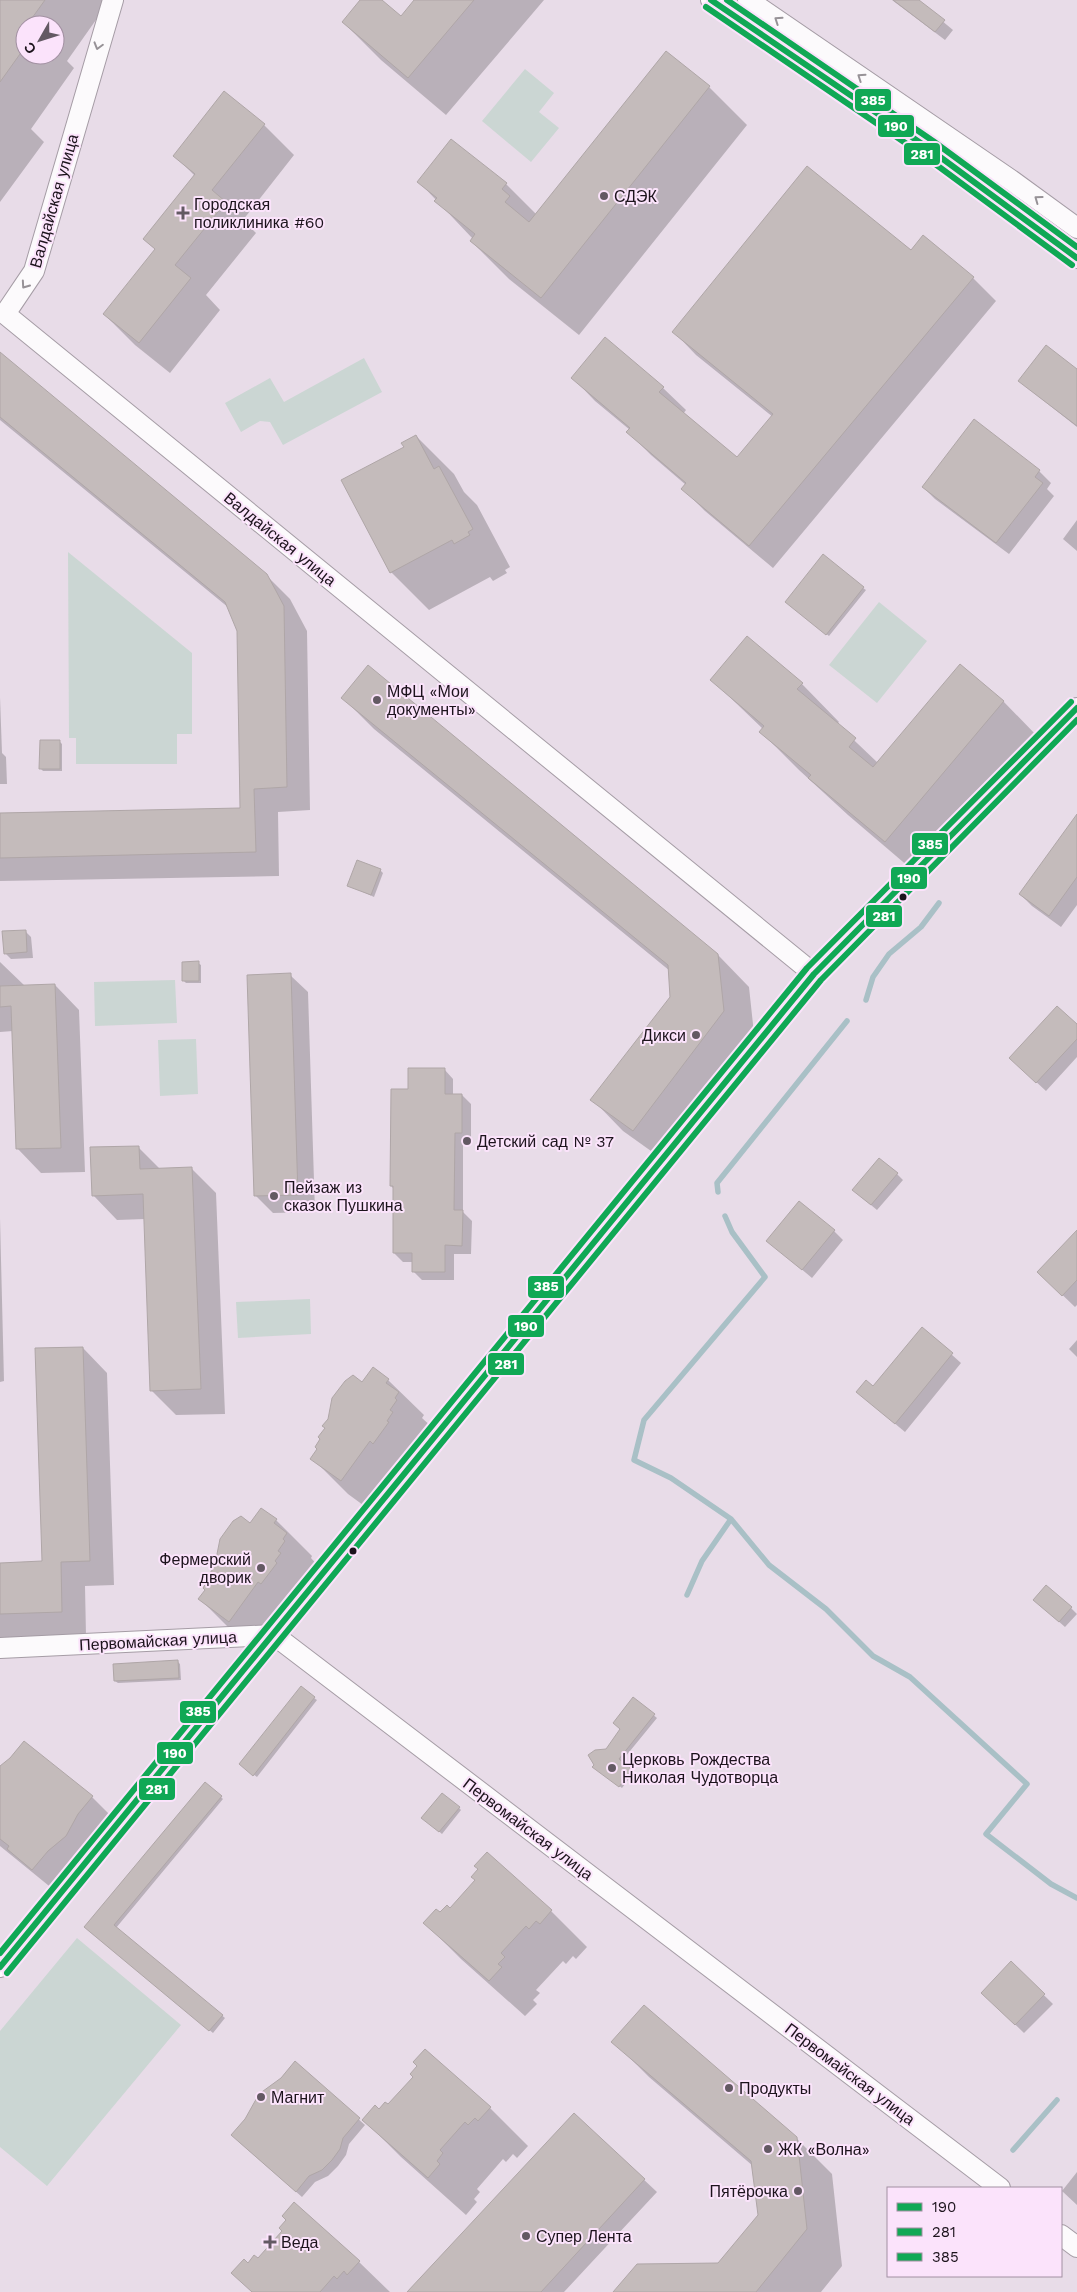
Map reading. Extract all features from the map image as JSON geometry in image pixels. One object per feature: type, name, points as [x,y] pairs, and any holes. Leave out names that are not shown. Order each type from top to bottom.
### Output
[{"type":"street","name":"Валдайская улица","points":[[113,0],[34,271],[5,314],[814,974]]},
{"type":"street","points":[[711,0],[928,148],[1077,258]]},
{"type":"street","points":[[748,0],[1011,180],[1077,228]]},
{"type":"street","points":[[0,1967],[814,974],[1077,708]]},
{"type":"street","name":"Первомайская улица","points":[[0,1648],[274,1635],[999,2187]]},
{"type":"street","points":[[1062,2236],[1077,2247]]},
{"type":"shaded area","points":[[525,69],[554,93],[539,112],[559,128],[531,162],[482,121]]},
{"type":"shaded area","points":[[364,358],[382,392],[283,445],[270,422],[260,421],[241,432],[225,403],[270,378],[284,402]]},
{"type":"shaded area","points":[[68,552],[192,653],[192,734],[177,734],[177,764],[76,764],[76,738],[69,738]]},
{"type":"shaded area","points":[[879,602],[927,641],[877,703],[829,665]]},
{"type":"shaded area","points":[[175,980],[177,1023],[95,1026],[94,982]]},
{"type":"shaded area","points":[[196,1039],[198,1094],[160,1096],[158,1040]]},
{"type":"shaded area","points":[[310,1299],[311,1334],[238,1338],[236,1302]]},
{"type":"shaded area","points":[[77,1938],[181,2025],[47,2186],[0,2147],[0,2031]]},
{"type":"building","points":[[0,0],[45,0],[34,15],[15,15],[15,61],[0,82]]},
{"type":"building","points":[[360,0],[382,0],[401,16],[414,0],[474,0],[408,78],[342,22]]},
{"type":"building","points":[[893,0],[919,0],[945,20],[935,32]]},
{"type":"building","points":[[666,51],[710,86],[541,298],[470,241],[475,234],[434,201],[437,198],[417,182],[451,139],[507,183],[502,189],[510,196],[505,202],[529,222]]},
{"type":"building","points":[[224,91],[265,124],[212,190],[226,202],[175,265],[191,278],[139,343],[103,314],[155,249],[143,239],[195,174],[173,156]]},
{"type":"building","points":[[807,166],[911,250],[923,235],[974,277],[749,546],[681,489],[686,483],[626,432],[630,428],[571,378],[605,337],[664,387],[659,392],[737,457],[773,414],[672,332]]},
{"type":"building","points":[[1046,345],[1077,369],[1077,426],[1018,381]]},
{"type":"building","points":[[0,352],[267,574],[284,606],[287,787],[254,789],[256,852],[0,858],[0,813],[240,808],[237,631],[225,602],[0,417]]},
{"type":"building","points":[[974,419],[1040,470],[1035,477],[1043,483],[996,543],[922,487]]},
{"type":"building","points":[[416,435],[434,469],[439,466],[473,529],[468,532],[470,535],[454,544],[452,540],[390,573],[341,480],[404,447],[401,443]]},
{"type":"building","points":[[823,554],[864,587],[826,635],[785,602]]},
{"type":"building","points":[[747,636],[803,683],[797,689],[856,738],[849,747],[873,767],[960,664],[1004,701],[885,842],[808,778],[811,775],[759,732],[764,726],[710,680]]},
{"type":"building","points":[[368,665],[718,954],[724,1011],[633,1131],[590,1100],[670,997],[668,965],[341,698]]},
{"type":"building","points":[[40,740],[60,740],[60,769],[39,769]]},
{"type":"building","points":[[1077,814],[1077,877],[1049,916],[1019,894]]},
{"type":"building","points":[[357,860],[381,869],[371,895],[347,886]]},
{"type":"building","points":[[26,930],[27,952],[4,954],[2,931]]},
{"type":"building","points":[[199,961],[199,981],[182,981],[182,962]]},
{"type":"building","points":[[291,973],[298,1195],[254,1196],[247,975]]},
{"type":"building","points":[[55,984],[61,1148],[16,1149],[11,1006],[0,1007],[0,986]]},
{"type":"building","points":[[1057,1006],[1077,1024],[1077,1039],[1036,1083],[1009,1058]]},
{"type":"building","points":[[408,1068],[445,1068],[445,1094],[462,1094],[462,1133],[455,1133],[454,1210],[463,1210],[462,1246],[445,1245],[445,1272],[412,1272],[412,1253],[393,1253],[393,1186],[390,1186],[391,1089],[408,1089]]},
{"type":"building","points":[[139,1146],[140,1169],[192,1167],[201,1389],[150,1391],[143,1194],[92,1196],[90,1147]]},
{"type":"building","points":[[879,1158],[898,1173],[871,1205],[852,1190]]},
{"type":"building","points":[[799,1201],[835,1230],[802,1270],[766,1241]]},
{"type":"building","points":[[1077,1230],[1077,1280],[1062,1296],[1037,1272]]},
{"type":"building","points":[[922,1327],[953,1353],[895,1424],[856,1392],[866,1380],[873,1386]]},
{"type":"building","points":[[83,1347],[90,1561],[61,1562],[62,1612],[0,1614],[0,1563],[42,1561],[35,1348]]},
{"type":"building","points":[[373,1367],[389,1379],[386,1383],[399,1392],[395,1398],[397,1400],[390,1410],[393,1412],[387,1421],[389,1422],[373,1444],[370,1441],[341,1481],[310,1459],[317,1449],[315,1447],[320,1439],[318,1437],[325,1428],[322,1426],[328,1419],[332,1398],[345,1381],[353,1375],[362,1382]]},
{"type":"building","points":[[261,1508],[277,1519],[274,1523],[287,1533],[283,1539],[285,1541],[278,1551],[281,1553],[275,1561],[277,1563],[261,1584],[258,1582],[229,1622],[198,1599],[205,1590],[203,1588],[208,1580],[206,1578],[213,1569],[210,1567],[216,1559],[220,1539],[233,1521],[241,1516],[250,1523]]},
{"type":"building","points":[[1046,1585],[1072,1607],[1059,1622],[1033,1600]]},
{"type":"building","points":[[178,1660],[179,1678],[114,1681],[113,1664]]},
{"type":"building","points":[[301,1686],[315,1697],[253,1776],[239,1764]]},
{"type":"building","points":[[633,1697],[655,1714],[619,1759],[632,1769],[619,1787],[592,1767],[594,1765],[588,1755],[595,1750],[606,1749],[620,1729],[613,1723]]},
{"type":"building","points":[[24,1741],[93,1796],[78,1814],[66,1836],[48,1851],[32,1870],[7,1849],[9,1846],[0,1839],[0,1766],[10,1758]]},
{"type":"building","points":[[205,1782],[222,1796],[114,1925],[223,2015],[209,2031],[84,1927]]},
{"type":"building","points":[[442,1793],[460,1807],[439,1832],[421,1818]]},
{"type":"building","points":[[487,1852],[552,1910],[540,1924],[536,1921],[529,1929],[526,1926],[501,1953],[505,1957],[498,1964],[502,1967],[489,1981],[423,1923],[436,1909],[440,1912],[447,1905],[450,1908],[475,1880],[471,1877],[478,1869],[474,1866]]},
{"type":"building","points":[[1011,1961],[1045,1994],[1015,2025],[981,1993]]},
{"type":"building","name":"ЖК «Волна»","points":[[644,2005],[797,2137],[807,2229],[756,2292],[613,2292],[637,2264],[718,2263],[758,2215],[751,2161],[611,2042]]},
{"type":"building","points":[[425,2049],[491,2107],[478,2121],[475,2118],[468,2125],[465,2122],[440,2150],[443,2153],[437,2161],[440,2164],[428,2178],[362,2120],[375,2105],[379,2109],[385,2102],[388,2104],[413,2077],[410,2074],[417,2066],[413,2062]]},
{"type":"building","points":[[295,2061],[360,2118],[343,2138],[340,2149],[332,2160],[322,2170],[309,2176],[296,2192],[231,2135],[245,2119],[259,2094],[281,2078]]},
{"type":"building","name":"Супер Лента","points":[[574,2113],[645,2179],[541,2292],[407,2292]]},
{"type":"building","points":[[294,2202],[360,2261],[347,2275],[344,2271],[337,2279],[334,2276],[320,2292],[252,2292],[231,2273],[244,2259],[248,2263],[254,2255],[258,2258],[282,2231],[279,2228],[286,2220],[282,2216]]},
{"type":"waterway","points":[[866,1000],[873,977],[889,954],[921,927],[939,903]]},
{"type":"waterway","points":[[718,1192],[717,1183],[847,1021]]},
{"type":"waterway","points":[[725,1216],[732,1232],[765,1277],[644,1420],[634,1460],[671,1478],[731,1519],[769,1565],[826,1609],[873,1656],[910,1677],[1027,1784],[986,1834],[1051,1884],[1077,1898]]},
{"type":"waterway","points":[[687,1595],[702,1561],[731,1519]]},
{"type":"waterway","points":[[1013,2150],[1057,2100]]},
{"type":"transit line","name":"190","points":[[711,0],[928,148],[1077,258]]},
{"type":"transit line","name":"385","points":[[727,0],[933,141],[1077,247]]},
{"type":"transit line","name":"281","points":[[706,7],[923,155],[1072,265]]},
{"type":"transit line","name":"385","points":[[0,1953],[807,968],[1071,702]]},
{"type":"transit line","name":"190","points":[[0,1967],[814,974],[1077,708]]},
{"type":"transit line","name":"281","points":[[7,1973],[821,980],[1077,720]]},
{"type":"place","name":"СДЭК","points":[[604,196]]},
{"type":"place","name":"Городская поликлиника #60","points":[[183,213]]},
{"type":"place","name":"МФЦ «Мои документы»","points":[[377,700]]},
{"type":"place","name":"Дикси","points":[[696,1035]]},
{"type":"place","name":"Детский сад № 37","points":[[467,1141]]},
{"type":"place","name":"Пейзаж из сказок Пушкина","points":[[274,1196]]},
{"type":"place","name":"Фермерский дворик","points":[[261,1568]]},
{"type":"place","name":"Церковь Рождества Николая Чудотворца","points":[[612,1768]]},
{"type":"place","name":"Продукты","points":[[729,2088]]},
{"type":"place","name":"Магнит","points":[[261,2097]]},
{"type":"place","name":"ЖК «Волна»","points":[[768,2149]]},
{"type":"place","name":"Пятёрочка","points":[[798,2191]]},
{"type":"place","name":"Супер Лента","points":[[526,2236]]},
{"type":"place","name":"Веда","points":[[270,2242]]}]
